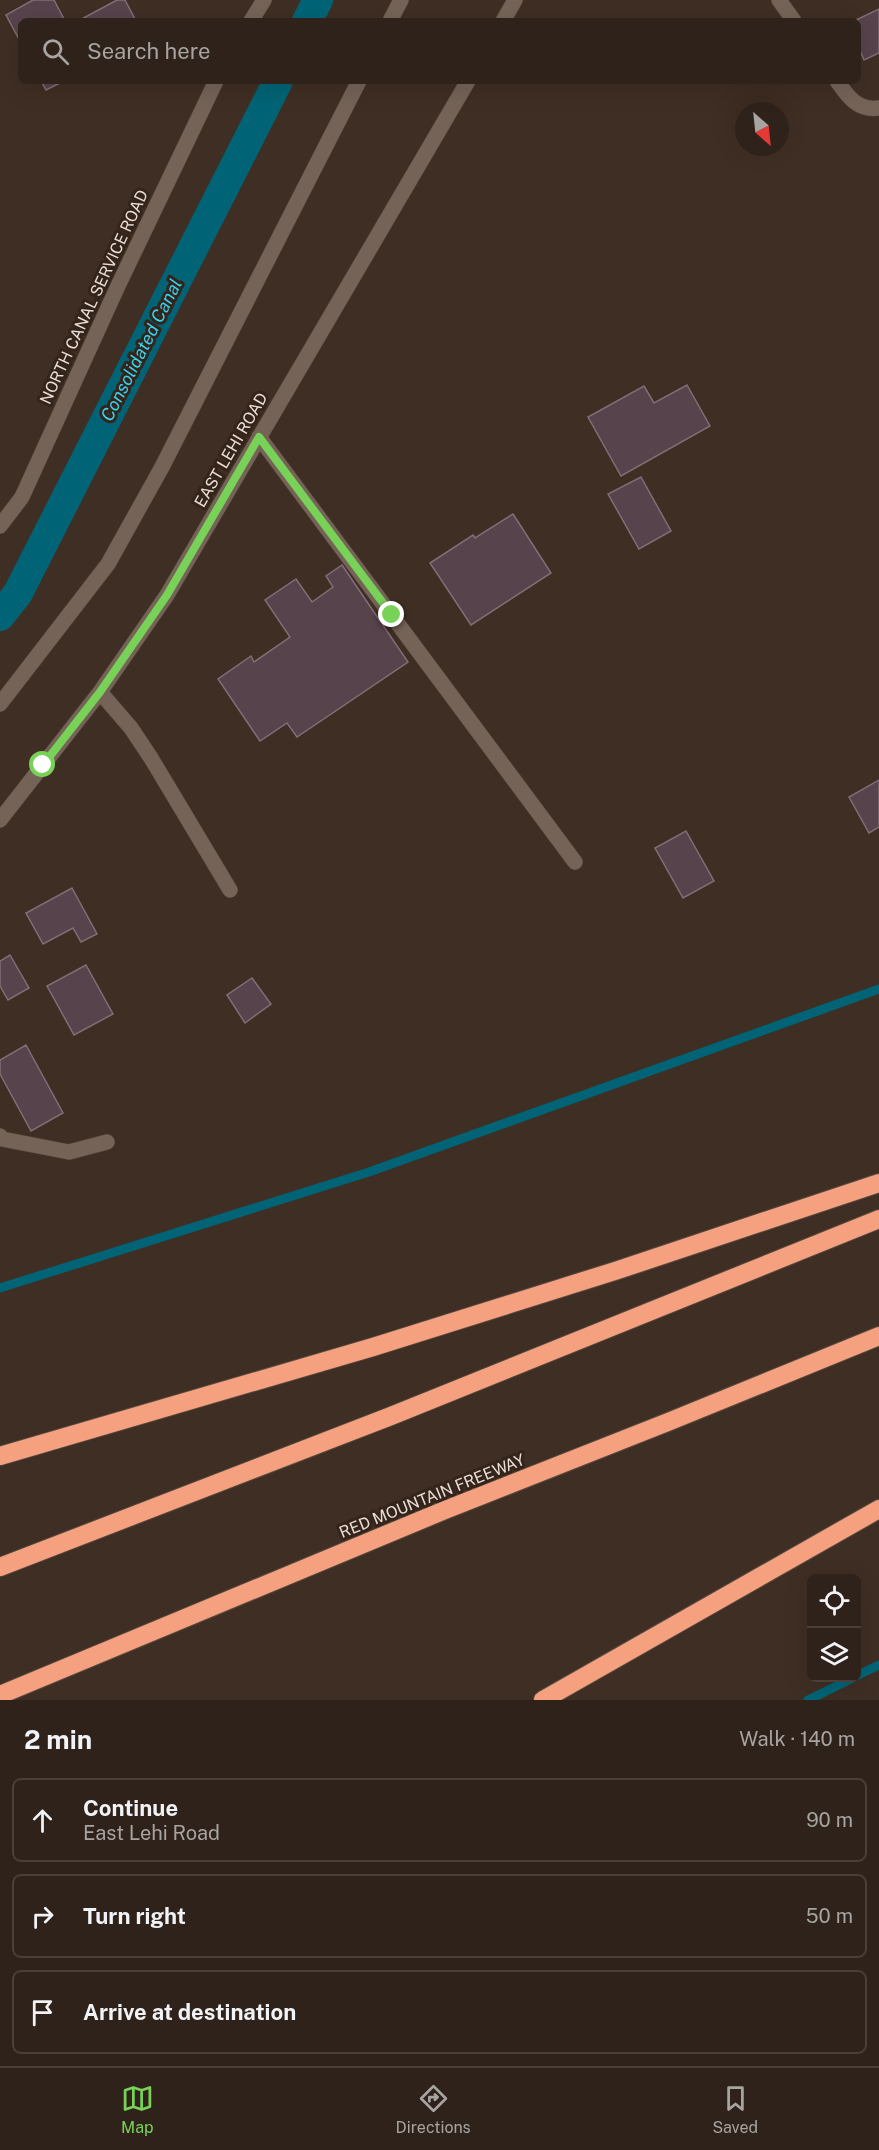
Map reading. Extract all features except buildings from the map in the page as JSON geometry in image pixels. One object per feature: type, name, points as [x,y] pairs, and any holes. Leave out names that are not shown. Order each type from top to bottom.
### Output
[{"type":"highway","points":[[0,1456],[373,1347],[615,1271],[879,1183]]},
{"type":"highway","points":[[0,1567],[446,1394],[879,1220]]},
{"type":"highway","name":"RED MOUNTAIN FREEWAY","points":[[0,1695],[434,1515],[879,1336]]},
{"type":"highway","points":[[543,1700],[879,1509]]},
{"type":"street","points":[[253,18],[264,0]]},
{"type":"street","points":[[392,18],[401,0]]},
{"type":"street","points":[[505,18],[515,0]]},
{"type":"street","points":[[779,0],[792,18]]},
{"type":"street","name":"NORTH CANAL SERVICE ROAD","points":[[0,526],[22,497],[117,288],[215,84]]},
{"type":"street","points":[[0,704],[108,564],[162,467],[357,84]]},
{"type":"street","name":"EAST LEHI ROAD","points":[[0,820],[100,692],[167,595],[466,84]]},
{"type":"street","points":[[839,84],[855,104],[868,110],[879,108]]},
{"type":"street","points":[[259,437],[575,862]]},
{"type":"street","points":[[100,692],[131,728],[151,758],[230,890]]},
{"type":"street","points":[[0,1136],[69,1152],[107,1142]]},
{"type":"waterway","name":"Consolidated Canal","points":[[309,18],[318,0]]},
{"type":"waterway","name":"Consolidated Canal","points":[[0,616],[18,593],[276,84]]},
{"type":"waterway","points":[[0,1288],[369,1172],[879,989]]},
{"type":"waterway","points":[[861,1674],[879,1665]]},
{"type":"waterway","points":[[808,1700],[845,1682]]},
{"type":"route","points":[[43,765],[100,692],[167,595],[259,437],[392,615]]}]
